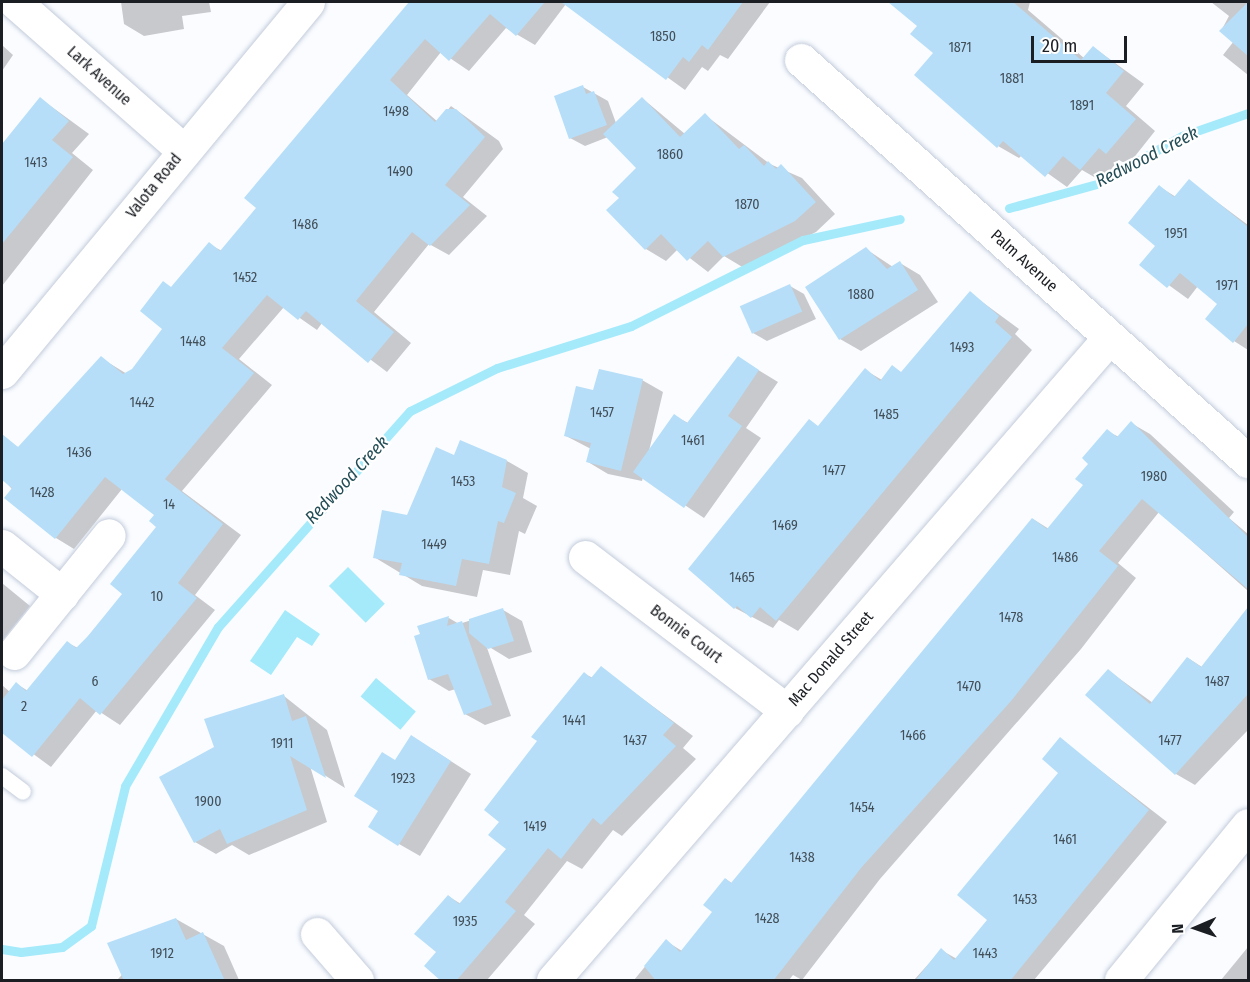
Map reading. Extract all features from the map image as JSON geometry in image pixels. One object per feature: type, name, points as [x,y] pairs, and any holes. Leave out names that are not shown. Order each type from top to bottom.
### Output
[{"type":"street","name":"Lark Avenue","points":[[15,2],[183,150]]},
{"type":"street","name":"Valota Road","points":[[2,372],[183,150],[308,2]]},
{"type":"street","name":"Palm Avenue","points":[[801,60],[1248,461]]},
{"type":"street","name":"Mac Donald Street","points":[[552,981],[1109,338]]},
{"type":"street","points":[[14,653],[109,535]]},
{"type":"street","points":[[2,546],[62,594]]},
{"type":"street","name":"Bonnie Court","points":[[585,557],[787,711]]},
{"type":"street","points":[[1121,981],[1248,825]]},
{"type":"street","points":[[317,934],[357,981]]},
{"type":"lane","points":[[2,776],[23,792]]},
{"type":"water","points":[[348,567],[385,604],[366,623],[329,586]]},
{"type":"water","points":[[285,610],[320,634],[312,646],[297,637],[271,675],[250,661]]},
{"type":"water","points":[[376,678],[416,711],[400,730],[361,696]]},
{"type":"building","points":[[409,2],[545,2],[516,36],[490,14],[449,61],[425,39],[390,80],[435,122],[446,109],[456,109],[485,137],[445,185],[470,205],[430,246],[412,232],[356,301],[394,332],[368,363],[306,311],[298,320],[267,295],[222,348],[254,373],[165,479],[223,524],[178,583],[197,598],[100,715],[80,698],[32,757],[2,733],[2,700],[16,682],[26,691],[67,641],[76,648],[88,636],[122,594],[110,584],[156,527],[149,521],[154,515],[105,477],[55,539],[4,498],[12,488],[2,480],[2,434],[18,447],[101,356],[123,374],[132,369],[162,329],[140,311],[163,281],[171,287],[209,242],[220,251],[256,208],[244,198]]},
{"type":"building","points":[[561,2],[743,2],[708,50],[702,45],[689,62],[683,57],[666,80]]},
{"type":"building","points":[[888,2],[1013,2],[1081,60],[1093,46],[1124,71],[1106,93],[1136,119],[1106,154],[1099,148],[1080,170],[1063,156],[1045,177],[1003,141],[997,148],[914,75],[933,53],[910,34],[917,26]]},
{"type":"building","points":[[1248,2],[1248,56],[1219,31]]},
{"type":"building","points":[[583,85],[586,94],[594,91],[607,125],[569,139],[554,96]]},
{"type":"building","points":[[40,97],[69,121],[52,140],[73,157],[2,244],[2,144]]},
{"type":"building","points":[[642,97],[680,137],[705,113],[739,149],[744,145],[764,166],[768,161],[776,169],[781,164],[816,202],[795,221],[723,257],[708,241],[687,261],[661,234],[645,250],[606,210],[619,198],[612,192],[636,168],[603,134]]},
{"type":"building","points":[[1189,179],[1248,227],[1248,324],[1233,343],[1205,319],[1217,304],[1180,273],[1167,288],[1139,265],[1155,246],[1128,223],[1159,185],[1174,197]]},
{"type":"building","points":[[866,247],[887,269],[900,261],[918,290],[839,340],[805,287]]},
{"type":"building","points":[[790,284],[802,311],[752,334],[740,306]]},
{"type":"building","points":[[970,291],[999,316],[995,322],[1012,337],[776,621],[760,607],[751,618],[737,606],[734,609],[688,569],[809,419],[818,426],[865,368],[880,381],[892,365],[901,372]]},
{"type":"building","points":[[738,356],[759,370],[728,416],[742,426],[684,508],[633,472],[674,414],[687,423]]},
{"type":"building","points":[[599,369],[643,379],[621,471],[586,462],[591,443],[564,436],[576,386],[593,390]]},
{"type":"building","points":[[1131,421],[1248,537],[1248,589],[1142,499],[1099,551],[1118,566],[1011,701],[861,868],[773,981],[656,981],[644,966],[666,939],[680,952],[712,912],[703,905],[725,878],[731,883],[1032,518],[1047,529],[1083,485],[1075,479],[1088,464],[1082,458],[1107,429],[1117,437]]},
{"type":"building","points":[[460,440],[507,460],[502,487],[516,493],[504,523],[498,521],[489,564],[462,559],[456,586],[399,575],[402,563],[373,558],[382,510],[407,515],[436,447],[454,455]]},
{"type":"building","points":[[1248,607],[1248,694],[1175,775],[1085,695],[1108,669],[1150,704],[1187,657],[1201,667]]},
{"type":"building","points":[[503,608],[514,641],[488,649],[469,633],[469,619]]},
{"type":"building","points":[[449,616],[447,626],[462,621],[492,705],[464,715],[448,674],[428,680],[414,636],[420,634],[417,626]]},
{"type":"building","points":[[601,666],[674,723],[663,735],[676,746],[601,825],[593,818],[561,859],[548,848],[505,902],[516,911],[456,981],[441,981],[424,966],[436,952],[414,934],[448,895],[459,904],[506,849],[488,835],[499,822],[484,810],[537,741],[531,737],[584,672],[591,678]]},
{"type":"building","points":[[284,694],[292,721],[306,716],[326,778],[290,756],[307,810],[227,844],[220,829],[194,843],[159,777],[214,747],[204,719]]},
{"type":"building","points":[[411,735],[451,761],[398,846],[368,827],[378,811],[354,796],[382,752],[395,760]]},
{"type":"building","points":[[1060,737],[1149,810],[1010,981],[915,981],[941,948],[954,960],[987,920],[957,895],[1058,773],[1042,759]]},
{"type":"building","points":[[176,918],[186,940],[203,932],[225,981],[124,981],[107,943]]},
{"type":"waterway","name":"Redwood Creek","points":[[1009,208],[1097,184],[1182,136],[1248,113]]},
{"type":"waterway","name":"Redwood Creek","points":[[2,949],[21,952],[62,947],[91,926],[125,786],[218,627],[410,411],[497,368],[631,326],[803,240],[900,219]]}]
